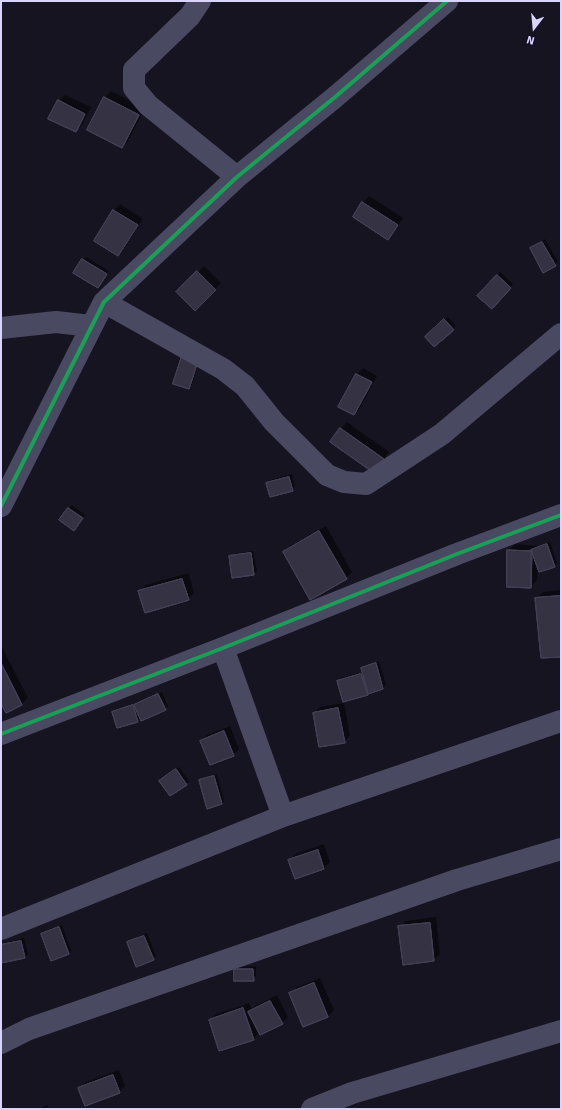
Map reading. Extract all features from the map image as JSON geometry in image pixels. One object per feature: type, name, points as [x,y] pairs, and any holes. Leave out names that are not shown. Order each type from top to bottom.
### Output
[{"type":"street","points":[[1,506],[104,302],[237,177],[334,98],[447,1]]},
{"type":"street","points":[[198,2],[190,16],[134,70],[134,88],[148,105],[237,177]]},
{"type":"street","points":[[104,302],[223,369],[245,386],[274,422],[327,475],[344,482],[366,484],[442,434],[561,334]]},
{"type":"street","points":[[1,328],[56,322],[92,326]]},
{"type":"street","points":[[1,734],[223,648],[457,554],[561,515]]},
{"type":"street","points":[[223,648],[283,816]]},
{"type":"street","points":[[1,929],[283,816],[561,721]]},
{"type":"street","points":[[1,1043],[29,1029],[457,880],[561,849]]},
{"type":"street","points":[[312,1109],[352,1093],[561,1031]]},
{"type":"building","points":[[104,97],[139,115],[122,148],[87,130]]},
{"type":"building","points":[[104,97],[139,115],[122,148],[87,130]]},
{"type":"building","points":[[104,97],[139,115],[122,148],[87,130]]},
{"type":"building","points":[[58,100],[85,114],[76,132],[48,119]]},
{"type":"building","points":[[58,100],[85,114],[76,132],[48,119]]},
{"type":"building","points":[[58,100],[85,114],[76,132],[48,119]]},
{"type":"building","points":[[362,202],[398,225],[388,240],[353,217]]},
{"type":"building","points":[[362,202],[398,225],[388,240],[353,217]]},
{"type":"building","points":[[362,202],[398,225],[388,240],[353,217]]},
{"type":"building","points":[[113,210],[138,225],[118,256],[94,241]]},
{"type":"building","points":[[113,210],[138,225],[118,256],[94,241]]},
{"type":"building","points":[[113,210],[138,225],[118,256],[94,241]]},
{"type":"building","points":[[542,242],[556,266],[543,273],[530,248]]},
{"type":"building","points":[[542,242],[556,266],[543,273],[530,248]]},
{"type":"building","points":[[542,242],[556,266],[543,273],[530,248]]},
{"type":"building","points":[[82,259],[107,274],[98,288],[73,273]]},
{"type":"building","points":[[82,259],[107,274],[98,288],[73,273]]},
{"type":"building","points":[[82,259],[107,274],[98,288],[73,273]]},
{"type":"building","points":[[197,271],[216,290],[195,311],[176,292]]},
{"type":"building","points":[[197,271],[216,290],[195,311],[176,292]]},
{"type":"building","points":[[197,271],[216,290],[195,311],[176,292]]},
{"type":"building","points":[[497,275],[511,288],[492,309],[477,296]]},
{"type":"building","points":[[497,275],[511,288],[492,309],[477,296]]},
{"type":"building","points":[[497,275],[511,288],[492,309],[477,296]]},
{"type":"building","points":[[444,319],[454,330],[434,347],[425,337]]},
{"type":"building","points":[[444,319],[454,330],[434,347],[425,337]]},
{"type":"building","points":[[444,319],[454,330],[434,347],[425,337]]},
{"type":"building","points":[[183,353],[199,358],[189,389],[173,384]]},
{"type":"building","points":[[183,353],[199,358],[189,389],[173,384]]},
{"type":"building","points":[[183,353],[199,358],[189,389],[173,384]]},
{"type":"building","points":[[356,374],[372,382],[354,415],[338,407]]},
{"type":"building","points":[[356,374],[372,382],[354,415],[338,407]]},
{"type":"building","points":[[356,374],[372,382],[354,415],[338,407]]},
{"type":"building","points":[[340,428],[384,459],[374,473],[330,442]]},
{"type":"building","points":[[340,428],[384,459],[374,473],[330,442]]},
{"type":"building","points":[[340,428],[384,459],[374,473],[330,442]]},
{"type":"building","points":[[289,477],[293,491],[270,497],[266,483]]},
{"type":"building","points":[[289,477],[293,491],[270,497],[266,483]]},
{"type":"building","points":[[289,477],[293,491],[270,497],[266,483]]},
{"type":"building","points":[[68,508],[83,518],[74,531],[59,520]]},
{"type":"building","points":[[68,508],[83,518],[74,531],[59,520]]},
{"type":"building","points":[[68,508],[83,518],[74,531],[59,520]]},
{"type":"building","points":[[319,531],[347,579],[310,600],[283,552]]},
{"type":"building","points":[[319,531],[347,579],[310,600],[283,552]]},
{"type":"building","points":[[319,531],[347,579],[310,600],[283,552]]},
{"type":"building","points":[[547,544],[555,567],[539,572],[531,550]]},
{"type":"building","points":[[547,544],[555,567],[539,572],[531,550]]},
{"type":"building","points":[[547,544],[555,567],[539,572],[531,550]]},
{"type":"building","points":[[507,550],[531,551],[531,588],[507,587]]},
{"type":"building","points":[[507,550],[532,551],[531,588],[507,587]]},
{"type":"building","points":[[507,550],[532,551],[531,588],[507,587]]},
{"type":"building","points":[[251,553],[254,575],[232,578],[229,556]]},
{"type":"building","points":[[251,553],[254,575],[232,578],[229,556]]},
{"type":"building","points":[[251,553],[254,575],[232,578],[229,556]]},
{"type":"building","points":[[182,579],[189,600],[145,613],[138,591]]},
{"type":"building","points":[[182,579],[189,600],[145,613],[138,591]]},
{"type":"building","points":[[182,579],[189,600],[145,613],[138,591]]},
{"type":"building","points":[[561,596],[561,657],[541,658],[535,598]]},
{"type":"building","points":[[561,596],[561,657],[541,658],[535,598]]},
{"type":"building","points":[[561,596],[561,657],[541,658],[535,598]]},
{"type":"building","points":[[1,663],[22,705],[6,713],[1,703]]},
{"type":"building","points":[[1,663],[22,705],[6,713],[1,703]]},
{"type":"building","points":[[1,663],[22,705],[6,713],[1,703]]},
{"type":"building","points":[[376,663],[383,689],[368,694],[361,668]]},
{"type":"building","points":[[376,663],[383,689],[368,694],[361,668]]},
{"type":"building","points":[[376,663],[383,689],[368,694],[361,668]]},
{"type":"building","points":[[361,674],[368,695],[343,702],[337,681]]},
{"type":"building","points":[[361,674],[368,695],[343,702],[337,681]]},
{"type":"building","points":[[361,674],[368,695],[343,702],[337,681]]},
{"type":"building","points":[[158,694],[166,710],[141,721],[134,705]]},
{"type":"building","points":[[158,694],[166,710],[141,721],[134,705]]},
{"type":"building","points":[[158,694],[166,710],[141,721],[134,705]]},
{"type":"building","points":[[133,705],[138,722],[117,728],[112,712]]},
{"type":"building","points":[[133,705],[138,722],[117,728],[112,712]]},
{"type":"building","points":[[133,705],[138,722],[117,728],[112,712]]},
{"type":"building","points":[[338,708],[345,743],[319,747],[313,713]]},
{"type":"building","points":[[338,708],[345,743],[319,747],[313,713]]},
{"type":"building","points":[[338,708],[345,743],[319,747],[313,713]]},
{"type":"building","points":[[224,731],[234,756],[210,765],[200,741]]},
{"type":"building","points":[[224,731],[234,756],[210,765],[200,741]]},
{"type":"building","points":[[224,731],[234,756],[210,765],[200,741]]},
{"type":"building","points":[[176,769],[187,785],[170,796],[159,781]]},
{"type":"building","points":[[176,769],[187,785],[170,796],[159,781]]},
{"type":"building","points":[[176,769],[187,785],[170,796],[159,781]]},
{"type":"building","points":[[214,776],[222,804],[207,809],[199,780]]},
{"type":"building","points":[[214,776],[222,804],[207,809],[199,780]]},
{"type":"building","points":[[214,776],[222,804],[207,809],[199,780]]},
{"type":"building","points":[[318,850],[324,869],[295,879],[288,860]]},
{"type":"building","points":[[318,850],[324,869],[295,879],[288,860]]},
{"type":"building","points":[[318,850],[324,869],[295,879],[288,860]]},
{"type":"building","points":[[430,923],[434,961],[403,965],[398,926]]},
{"type":"building","points":[[430,923],[434,961],[403,965],[398,926]]},
{"type":"building","points":[[430,923],[434,961],[403,965],[398,926]]},
{"type":"building","points":[[59,927],[69,954],[51,961],[41,934]]},
{"type":"building","points":[[59,927],[69,954],[51,961],[41,934]]},
{"type":"building","points":[[59,927],[69,954],[51,961],[41,934]]},
{"type":"building","points":[[144,936],[154,960],[136,967],[127,942]]},
{"type":"building","points":[[144,936],[154,960],[136,967],[127,942]]},
{"type":"building","points":[[144,936],[154,960],[136,967],[127,942]]},
{"type":"building","points":[[21,941],[25,958],[1,963],[1,945]]},
{"type":"building","points":[[21,941],[25,958],[1,963],[1,945]]},
{"type":"building","points":[[21,941],[25,958],[1,963],[1,945]]},
{"type":"building","points":[[234,969],[253,969],[254,981],[234,981]]},
{"type":"building","points":[[234,969],[253,969],[254,981],[234,981]]},
{"type":"building","points":[[234,969],[253,969],[254,981],[234,981]]},
{"type":"building","points":[[314,983],[328,1017],[303,1027],[289,993]]},
{"type":"building","points":[[314,983],[328,1017],[303,1027],[289,993]]},
{"type":"building","points":[[314,983],[328,1017],[303,1027],[289,993]]},
{"type":"building","points":[[270,1001],[283,1024],[260,1035],[248,1012]]},
{"type":"building","points":[[270,1001],[283,1024],[260,1035],[248,1012]]},
{"type":"building","points":[[270,1001],[283,1024],[260,1035],[248,1012]]},
{"type":"building","points":[[243,1008],[254,1040],[219,1051],[209,1020]]},
{"type":"building","points":[[243,1008],[254,1040],[219,1051],[209,1020]]},
{"type":"building","points":[[243,1008],[254,1040],[219,1051],[209,1020]]},
{"type":"building","points":[[113,1075],[120,1093],[85,1106],[78,1088]]},
{"type":"building","points":[[113,1075],[120,1093],[85,1106],[78,1088]]},
{"type":"building","points":[[113,1075],[120,1093],[85,1106],[78,1088]]},
{"type":"cycle path","points":[[1,506],[104,302],[237,177],[334,98],[447,1]]},
{"type":"cycle path","points":[[1,734],[223,648],[457,554],[561,515]]}]
